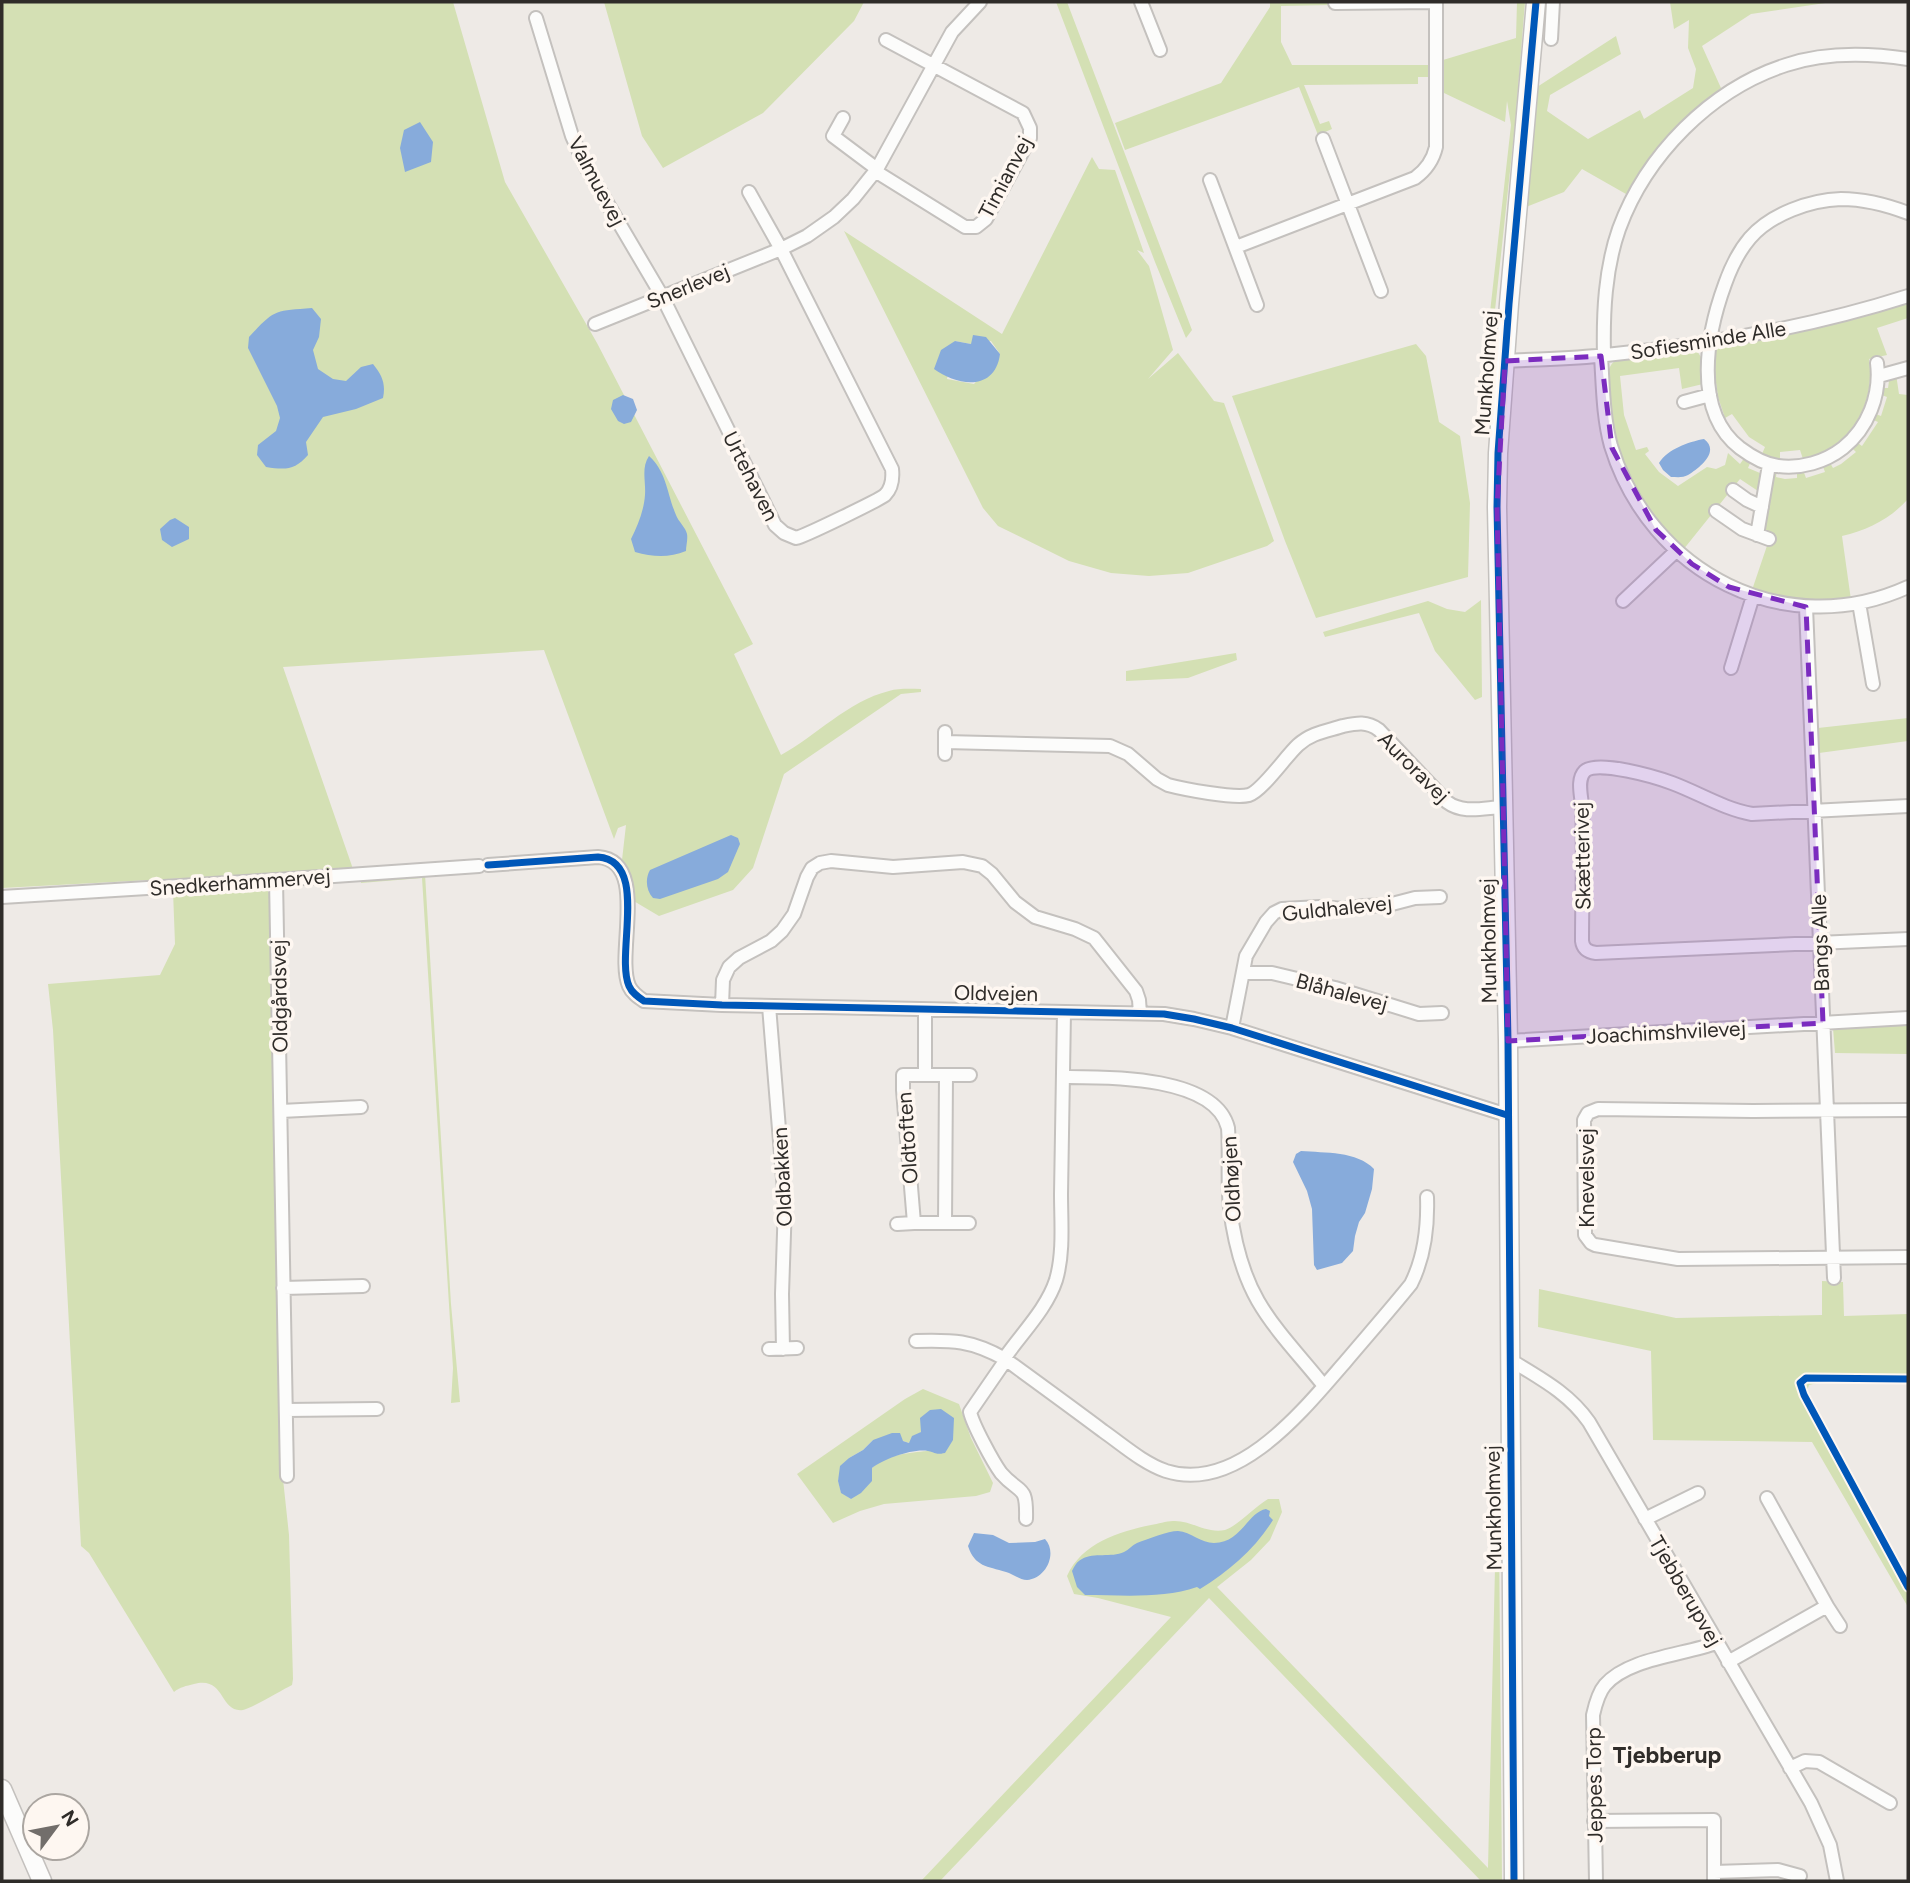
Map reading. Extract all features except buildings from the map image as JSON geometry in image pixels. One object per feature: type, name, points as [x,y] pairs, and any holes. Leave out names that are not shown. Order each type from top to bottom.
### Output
[{"type":"street","name":"Snerlevej","points":[[596,324],[781,249],[807,236],[834,217],[853,199],[876,170],[956,27],[980,2]]},
{"type":"street","points":[[1141,2],[1160,50]]},
{"type":"street","points":[[1236,247],[1415,178],[1433,156],[1436,147],[1436,2],[1335,3]]},
{"type":"street","name":"Munkholmvej","points":[[1514,1881],[1508,1041],[1497,462],[1536,2]]},
{"type":"street","points":[[1551,40],[1553,2]]},
{"type":"street","name":"Valmuevej","points":[[536,19],[588,171],[662,296]]},
{"type":"street","points":[[886,40],[933,65]]},
{"type":"street","points":[[1908,59],[1878,55],[1839,55],[1785,65],[1731,92],[1687,126],[1650,171],[1619,230],[1607,280],[1603,356],[1606,421],[1617,463],[1648,519],[1676,551],[1729,587],[1779,603],[1806,607],[1859,603],[1908,587]]},
{"type":"street","name":"Timianvej","points":[[876,170],[965,227],[976,227],[986,219],[1030,138],[1028,120],[1023,113],[933,65]]},
{"type":"street","points":[[843,118],[833,136],[876,170]]},
{"type":"street","points":[[1323,139],[1381,291]]},
{"type":"street","points":[[1210,180],[1257,306]]},
{"type":"street","points":[[749,192],[781,249]]},
{"type":"street","points":[[1908,213],[1887,205],[1841,199],[1797,209],[1767,224],[1750,238],[1736,257],[1715,311],[1707,362],[1710,395],[1723,429],[1752,457],[1769,465],[1786,467],[1806,466],[1822,461],[1852,441],[1871,411],[1878,370],[1908,368]]},
{"type":"street","name":"Urtehaven","points":[[662,296],[775,525],[788,535],[796,538],[802,536],[881,498],[891,485],[893,474],[781,249]]},
{"type":"street","name":"Sofiesminde Alle","points":[[1505,361],[1603,356],[1709,343],[1806,324],[1908,296]]},
{"type":"street","points":[[1684,402],[1710,395]]},
{"type":"street","points":[[1716,511],[1735,525],[1763,537],[1762,507],[1769,465]]},
{"type":"street","points":[[1733,490],[1762,507]]},
{"type":"street","points":[[1623,601],[1676,551]]},
{"type":"street","points":[[1731,668],[1753,596]]},
{"type":"street","points":[[1859,603],[1873,684]]},
{"type":"street","name":"Bangs Alle","points":[[1806,607],[1834,1278]]},
{"type":"street","name":"Auroravej","points":[[945,743],[1106,746],[1128,754],[1162,783],[1185,789],[1244,796],[1258,789],[1305,740],[1324,731],[1365,723],[1383,734],[1447,802],[1455,807],[1462,810],[1502,807]]},
{"type":"street","name":"Skætterivej","points":[[1908,806],[1752,814],[1730,808],[1651,776],[1595,767],[1587,769],[1580,783],[1582,941],[1586,950],[1596,953],[1908,939]]},
{"type":"street","name":"Snedkerhammervej","points":[[2,897],[590,858]]},
{"type":"street","name":"Oldvejen","points":[[590,858],[612,860],[620,867],[624,876],[627,980],[635,995],[645,1001],[925,1010],[1140,1013],[1182,1017],[1232,1028],[1507,1115]]},
{"type":"street","points":[[722,1005],[723,980],[729,967],[782,931],[794,914],[807,877],[816,865],[831,861],[877,867],[909,867],[963,862],[985,868],[1015,902],[1035,917],[1075,929],[1094,938],[1136,991],[1140,1013]]},
{"type":"street","name":"Oldgårdsvej","points":[[276,880],[287,1476]]},
{"type":"street","name":"Guldhalevej","points":[[1232,1028],[1247,956],[1266,922],[1279,910],[1320,907],[1343,909],[1440,896]]},
{"type":"street","name":"Blåhalevej","points":[[1243,973],[1272,973],[1335,988],[1419,1014],[1441,1012]]},
{"type":"street","name":"Oldbakken","points":[[769,1006],[785,1203],[782,1307],[790,1348],[769,1349]]},
{"type":"street","name":"Oldtoften","points":[[925,1010],[926,1075]]},
{"type":"street","points":[[1026,1519],[1027,1499],[1020,1488],[1000,1471],[970,1415],[971,1409],[1046,1300],[1058,1269],[1064,1012]]},
{"type":"street","name":"Joachimshvilevej","points":[[1508,1041],[1908,1018]]},
{"type":"street","name":"Oldtoften","points":[[914,1223],[903,1075],[946,1075],[946,1223]]},
{"type":"street","points":[[946,1075],[970,1075]]},
{"type":"street","name":"Oldhøjen","points":[[1063,1077],[1136,1079],[1163,1084],[1191,1093],[1219,1109],[1228,1128],[1231,1209],[1245,1272],[1253,1292],[1270,1320],[1324,1386]]},
{"type":"street","points":[[281,1111],[361,1107]]},
{"type":"street","name":"Knevelsvej","points":[[1908,1110],[1598,1109],[1591,1112],[1584,1121],[1585,1235],[1595,1245],[1678,1259],[1908,1257]]},
{"type":"street","points":[[916,1341],[960,1341],[984,1348],[1005,1359],[1149,1462],[1185,1475],[1215,1471],[1247,1456],[1293,1422],[1411,1284],[1423,1244],[1428,1216],[1427,1197]]},
{"type":"street","points":[[897,1224],[969,1223]]},
{"type":"street","points":[[283,1288],[363,1286]]},
{"type":"street","name":"Tjebberupvej","points":[[1509,1364],[1517,1364],[1559,1390],[1589,1422],[1811,1803],[1826,1833],[1837,1881]]},
{"type":"street","points":[[286,1410],[377,1409]]},
{"type":"street","name":"Tjebberupvej","points":[[1645,1519],[1698,1493]]},
{"type":"street","points":[[1767,1498],[1840,1626]]},
{"type":"street","name":"Tjebberupvej","points":[[1728,1662],[1828,1605]]},
{"type":"street","name":"Jeppes Torp","points":[[1596,1881],[1593,1715],[1605,1685],[1620,1673],[1640,1665],[1716,1643]]},
{"type":"street","points":[[1790,1768],[1805,1761],[1819,1762],[1890,1803]]},
{"type":"street","points":[[2,1789],[42,1881]]},
{"type":"street","points":[[1594,1821],[1714,1820],[1714,1876],[1778,1870],[1800,1876]]},
{"type":"highlighted area","points":[[1601,356],[1612,448],[1656,530],[1692,564],[1729,587],[1806,607],[1823,1023],[1508,1041],[1497,507],[1505,361]]},
{"type":"green space","points":[[2,2],[453,2],[505,182],[597,343],[753,644],[734,654],[781,755],[846,711],[874,696],[893,690],[921,689],[921,692],[901,694],[784,774],[753,868],[733,890],[659,916],[632,900],[630,877],[622,860],[626,825],[618,828],[614,839],[544,650],[283,667],[353,869],[2,888]]},
{"type":"green space","points":[[604,2],[864,2],[854,21],[763,113],[663,168],[642,136]]},
{"type":"green space","points":[[1056,2],[1067,2],[1192,330],[1186,338],[1155,262]]},
{"type":"green space","points":[[1270,2],[1331,2],[1331,5],[1281,6],[1281,42],[1292,65],[1432,65],[1431,77],[1418,77],[1418,84],[1304,85],[1320,124],[1329,121],[1332,129],[1318,135],[1299,87],[1125,150],[1115,123],[1221,83],[1270,7]]},
{"type":"green space","points":[[1517,2],[1525,2],[1515,125],[1492,338],[1487,339],[1511,125],[1507,101],[1505,122],[1444,93],[1443,60],[1516,38]]},
{"type":"green space","points":[[1670,2],[1832,2],[1751,14],[1702,46],[1721,88],[1668,136],[1626,194],[1582,169],[1564,192],[1526,207],[1537,87],[1616,36],[1621,54],[1550,95],[1547,111],[1588,139],[1640,110],[1644,119],[1693,88],[1696,69],[1688,48],[1689,20],[1674,29]]},
{"type":"green space","points":[[1092,157],[1099,169],[1115,170],[1144,253],[1137,250],[1149,266],[1173,350],[1148,379],[1178,353],[1214,401],[1224,403],[1274,541],[1267,546],[1188,573],[1149,576],[1111,573],[1069,561],[998,526],[983,508],[844,231],[1002,334]],"holes":[[[955,341],[971,344],[991,341],[1000,354],[974,384],[947,379]]]},
{"type":"green space","points":[[1908,302],[1908,318],[1877,328],[1887,355],[1869,359],[1868,393],[1863,408],[1846,435],[1834,445],[1803,459],[1800,450],[1780,452],[1780,460],[1762,454],[1765,447],[1749,437],[1732,414],[1725,418],[1718,397],[1712,353],[1716,348]]},
{"type":"green space","points":[[1416,344],[1426,356],[1439,422],[1460,436],[1470,503],[1468,577],[1316,618],[1232,396]]},
{"type":"green space","points":[[1697,351],[1703,360],[1703,384],[1682,389],[1679,368],[1620,376],[1624,415],[1636,450],[1647,447],[1649,451],[1645,454],[1659,472],[1678,486],[1707,467],[1716,469],[1725,465],[1728,453],[1740,464],[1745,457],[1751,461],[1748,468],[1760,473],[1763,466],[1760,498],[1754,498],[1758,491],[1740,479],[1683,550],[1646,507],[1629,476],[1613,426],[1608,376],[1612,364],[1620,358]]},
{"type":"green space","points":[[1896,374],[1899,394],[1908,395],[1908,499],[1878,523],[1842,536],[1851,600],[1794,600],[1752,590],[1771,534],[1764,530],[1772,472],[1777,470],[1776,477],[1785,479],[1797,478],[1797,471],[1803,470],[1806,478],[1825,472],[1822,464],[1829,461],[1833,468],[1841,464],[1856,452],[1850,446],[1855,441],[1862,446],[1878,422],[1871,419],[1873,413],[1881,416],[1887,397],[1879,394],[1880,388],[1888,388],[1889,381],[1882,380]]},
{"type":"green space","points":[[1481,600],[1482,697],[1475,700],[1435,651],[1419,613],[1325,637],[1323,632],[1428,601],[1447,609],[1465,612]]},
{"type":"green space","points":[[1236,653],[1237,660],[1188,678],[1126,681],[1126,671]]},
{"type":"green space","points":[[1908,718],[1908,741],[1819,753],[1818,728]]},
{"type":"green space","points":[[425,874],[451,1304],[460,1402],[451,1403],[453,1368],[422,878],[361,883],[361,878]]},
{"type":"green space","points":[[263,886],[268,889],[272,901],[283,1479],[289,1535],[293,1679],[292,1685],[243,1710],[230,1706],[212,1685],[194,1684],[174,1692],[89,1553],[81,1546],[53,1030],[48,984],[160,975],[175,944],[173,891]]},
{"type":"green space","points":[[1908,1023],[1908,1054],[1835,1053],[1833,1028]]},
{"type":"green space","points":[[1822,1281],[1843,1282],[1844,1316],[1908,1314],[1908,1382],[1825,1381],[1809,1385],[1807,1391],[1908,1578],[1908,1607],[1812,1442],[1653,1440],[1651,1351],[1538,1327],[1539,1289],[1676,1318],[1822,1315]]},
{"type":"green space","points":[[923,1389],[959,1404],[971,1438],[993,1483],[990,1492],[976,1496],[884,1504],[833,1523],[797,1474]],"holes":[[[921,1432],[927,1451],[899,1455],[880,1462],[874,1466],[851,1499],[841,1492],[838,1480],[849,1458],[873,1440],[909,1443]]]},
{"type":"green space","points":[[1268,1499],[1279,1499],[1282,1512],[1270,1540],[1251,1560],[1217,1587],[1488,1868],[1496,1525],[1499,1531],[1502,1881],[1481,1881],[1209,1598],[940,1881],[921,1881],[1171,1617],[1074,1594],[1067,1576],[1082,1555],[1091,1547],[1114,1536],[1168,1521],[1180,1521],[1211,1530],[1225,1530]]},
{"type":"water","points":[[420,122],[433,142],[431,162],[405,172],[400,148],[404,130]]},
{"type":"water","points":[[312,308],[321,319],[319,337],[313,350],[318,369],[333,379],[346,381],[361,367],[373,364],[382,380],[383,398],[356,409],[323,417],[306,442],[308,455],[299,464],[290,468],[266,467],[257,455],[258,445],[276,431],[280,418],[277,406],[248,348],[249,337],[276,313]]},
{"type":"water","points":[[973,335],[986,337],[1000,354],[991,375],[983,380],[964,382],[934,369],[941,350],[955,341],[971,344]]},
{"type":"water","points":[[623,395],[633,399],[637,410],[631,422],[624,424],[618,421],[611,409],[613,400]]},
{"type":"water","points":[[1704,439],[1710,449],[1709,454],[1693,472],[1684,477],[1671,477],[1663,470],[1659,463],[1673,450]]},
{"type":"water","points":[[649,456],[660,469],[676,515],[686,532],[686,551],[661,556],[635,552],[631,539],[643,506],[644,470]]},
{"type":"water","points":[[175,518],[189,527],[189,539],[172,547],[162,540],[160,529]]},
{"type":"water","points":[[731,835],[738,838],[740,844],[728,872],[718,879],[660,899],[653,898],[647,884],[650,870]]},
{"type":"water","points":[[1301,1151],[1350,1156],[1374,1169],[1372,1189],[1365,1213],[1359,1222],[1353,1251],[1342,1263],[1317,1270],[1314,1265],[1312,1209],[1307,1191],[1293,1162],[1296,1154]]},
{"type":"water","points":[[941,1409],[954,1418],[953,1440],[945,1453],[922,1450],[891,1458],[872,1468],[872,1481],[861,1493],[851,1499],[841,1493],[838,1481],[840,1466],[849,1458],[873,1440],[892,1433],[900,1433],[903,1441],[909,1443],[912,1436],[921,1432],[920,1418],[930,1410]]},
{"type":"water","points":[[1266,1509],[1270,1511],[1269,1516],[1273,1520],[1250,1550],[1200,1589],[1197,1587],[1156,1595],[1127,1596],[1085,1595],[1077,1587],[1072,1571],[1079,1561],[1087,1557],[1119,1554],[1137,1543],[1174,1531],[1209,1543],[1223,1542]]},
{"type":"water","points":[[974,1533],[993,1535],[1009,1543],[1045,1539],[1050,1551],[1048,1564],[1040,1575],[1027,1580],[982,1565],[974,1558],[968,1546]]},
{"type":"cycle path","points":[[1514,1881],[1508,1041],[1497,507],[1498,453],[1509,304],[1536,2]]},
{"type":"cycle path","points":[[488,865],[598,857],[614,862],[623,874],[627,891],[626,971],[629,986],[635,995],[644,1001],[1164,1014],[1232,1028],[1507,1115]]},
{"type":"cycle path","points":[[1908,1379],[1806,1378],[1800,1383],[1908,1587]]},
{"type":"district","name":"Tjebberup","points":[[1667,1755]]}]
